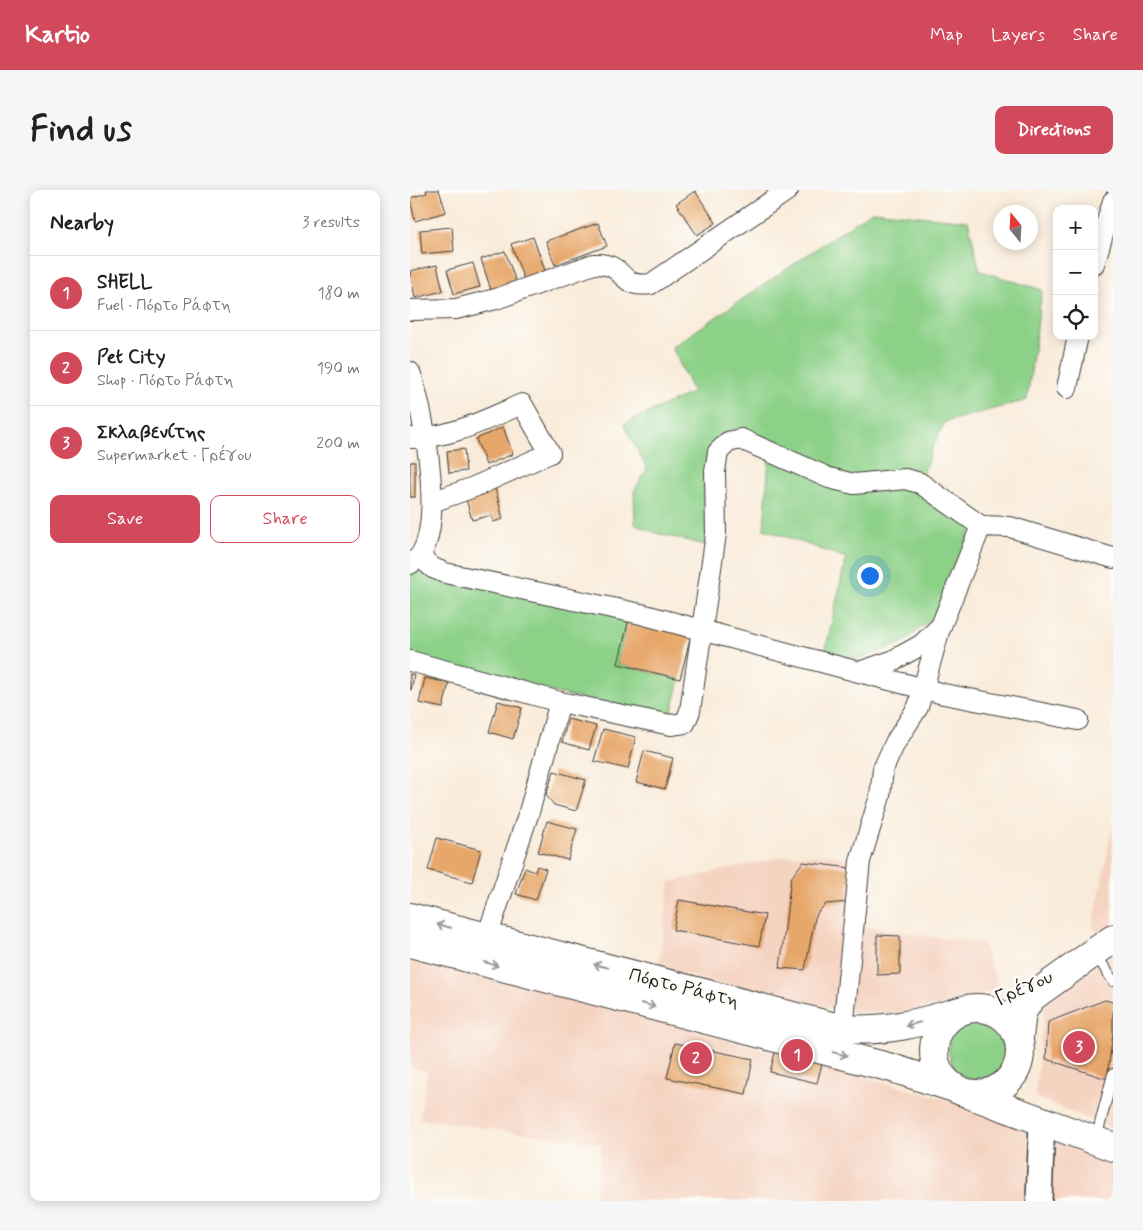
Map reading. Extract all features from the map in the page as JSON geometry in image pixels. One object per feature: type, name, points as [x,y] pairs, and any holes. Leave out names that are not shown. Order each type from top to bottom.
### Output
[{"type":"main road","name":"Πόρτο Ράφτη","points":[[410,917],[843,1029],[872,1031],[903,1026],[968,1010]]},
{"type":"main road","name":"Πόρτο Ράφτη","points":[[410,943],[892,1068],[1042,1120],[1104,1144]]},
{"type":"main road","name":"Γρέγου","points":[[1018,1037],[1020,1022],[1026,1004],[1039,990],[1104,945]]},
{"type":"main road","name":"Γρέγου","points":[[968,1010],[1020,992],[1072,966]]},
{"type":"main road","points":[[1018,1066],[1010,1080],[998,1089],[983,1094],[961,1091],[944,1079],[937,1068],[934,1055],[939,1030],[946,1020],[968,1010],[990,1009],[1002,1015],[1012,1024],[1018,1037],[1021,1052],[1016,1078],[1023,1102],[1042,1120]]},
{"type":"street","points":[[410,310],[456,309],[496,299],[594,264],[607,263],[617,269],[628,282],[638,286],[651,284],[788,190]]},
{"type":"street","points":[[1101,260],[1113,201]]},
{"type":"street","points":[[1067,388],[1077,340]]},
{"type":"street","points":[[410,372],[418,394],[417,438],[429,466],[432,502],[428,534],[415,560],[445,573],[641,614],[923,689],[1078,720]]},
{"type":"street","points":[[417,438],[463,429],[522,404],[550,453],[474,487],[432,502]]},
{"type":"street","points":[[410,661],[560,702],[672,725],[685,723],[690,711],[716,534],[715,471],[718,452],[728,442],[741,439],[829,478],[854,484],[905,479],[920,483],[981,526],[1010,527],[1113,558]]},
{"type":"street","points":[[843,1029],[860,860],[880,796],[883,769],[895,743],[918,707],[941,626],[981,526]]},
{"type":"street","points":[[859,672],[892,661],[921,645],[941,626]]},
{"type":"street","points":[[487,937],[529,812],[560,702]]},
{"type":"street","points":[[1039,1201],[1042,1120]]},
{"type":"lane","points":[[1104,945],[1113,981]]},
{"type":"lane","points":[[1104,1144],[1113,1074]]},
{"type":"shaded area","points":[[1113,824],[1113,928],[1100,936],[1093,927]]},
{"type":"shaded area","points":[[827,854],[856,860],[850,925],[983,944],[999,989],[919,1011],[862,1013],[764,996],[659,967],[670,882],[783,857]]},
{"type":"shaded area","points":[[410,954],[1037,1124],[1031,1201],[594,1201],[602,1144],[420,1119],[427,1072],[410,1067]]},
{"type":"shaded area","points":[[1113,954],[1113,1129],[1035,1097],[1045,1003]]},
{"type":"shaded area","points":[[1053,1122],[1113,1147],[1113,1201],[1049,1201]]},
{"type":"green space","points":[[872,211],[968,221],[980,271],[1042,290],[1027,400],[945,422],[934,444],[920,482],[975,521],[935,616],[904,642],[860,659],[825,652],[846,558],[764,529],[769,457],[725,442],[714,547],[656,533],[635,524],[634,491],[647,469],[624,424],[693,392],[672,347]]},
{"type":"green space","points":[[410,566],[628,616],[617,664],[680,679],[670,719],[410,659]]},
{"type":"green space","points":[[980,1019],[997,1024],[1002,1028],[1006,1033],[1011,1050],[1006,1067],[1002,1072],[997,1076],[980,1081],[963,1076],[958,1072],[954,1067],[949,1050],[954,1033],[958,1028],[963,1024]]},
{"type":"building","points":[[426,190],[439,190],[446,212],[415,221],[410,198],[427,193]]},
{"type":"building","points":[[695,191],[716,223],[697,235],[676,204]]},
{"type":"building","points":[[598,223],[607,246],[555,265],[546,241]]},
{"type":"building","points":[[452,227],[454,251],[422,254],[420,230]]},
{"type":"building","points":[[533,237],[546,273],[524,280],[511,244]]},
{"type":"building","points":[[505,251],[516,282],[491,290],[481,259]]},
{"type":"building","points":[[473,263],[480,287],[454,294],[447,270]]},
{"type":"building","points":[[437,265],[443,291],[415,298],[410,271]]},
{"type":"building","points":[[503,427],[513,454],[486,465],[476,439]]},
{"type":"building","points":[[464,449],[466,471],[449,473],[447,451]]},
{"type":"building","points":[[410,462],[415,462],[415,497],[410,497]]},
{"type":"building","points":[[495,488],[503,519],[493,522],[492,515],[472,520],[466,499],[486,494],[485,490]]},
{"type":"building","points":[[630,615],[692,631],[680,679],[618,664]]},
{"type":"building","points":[[410,674],[414,675],[411,690],[410,690]]},
{"type":"building","points":[[425,678],[449,683],[443,708],[419,703]]},
{"type":"building","points":[[498,701],[522,708],[513,739],[489,732]]},
{"type":"building","points":[[568,719],[596,726],[589,750],[562,742]]},
{"type":"building","points":[[603,729],[636,737],[628,769],[594,761]]},
{"type":"building","points":[[644,751],[673,758],[665,789],[636,782]]},
{"type":"building","points":[[554,771],[586,780],[576,811],[554,805],[546,795]]},
{"type":"building","points":[[547,821],[577,829],[568,860],[538,852]]},
{"type":"building","points":[[437,838],[481,850],[472,882],[428,870]]},
{"type":"building","points":[[803,862],[850,868],[848,902],[826,904],[818,912],[815,918],[805,970],[780,968],[791,878]]},
{"type":"building","points":[[537,866],[546,869],[536,900],[516,894],[525,868],[535,872]]},
{"type":"building","points":[[679,900],[765,915],[759,946],[673,930]]},
{"type":"building","points":[[877,935],[900,936],[900,974],[877,975]]},
{"type":"building","points":[[1105,1000],[1113,1002],[1113,1034],[1107,1079],[1046,1059],[1048,1022]]},
{"type":"building","points":[[675,1043],[753,1059],[746,1094],[667,1078]]},
{"type":"building","points":[[776,1049],[823,1060],[817,1083],[770,1072]]},
{"type":"place","name":"Σκλαβενίτης","points":[[1079,1047]]},
{"type":"place","name":"SHELL","points":[[797,1055]]},
{"type":"place","name":"Pet City","points":[[696,1058]]}]
